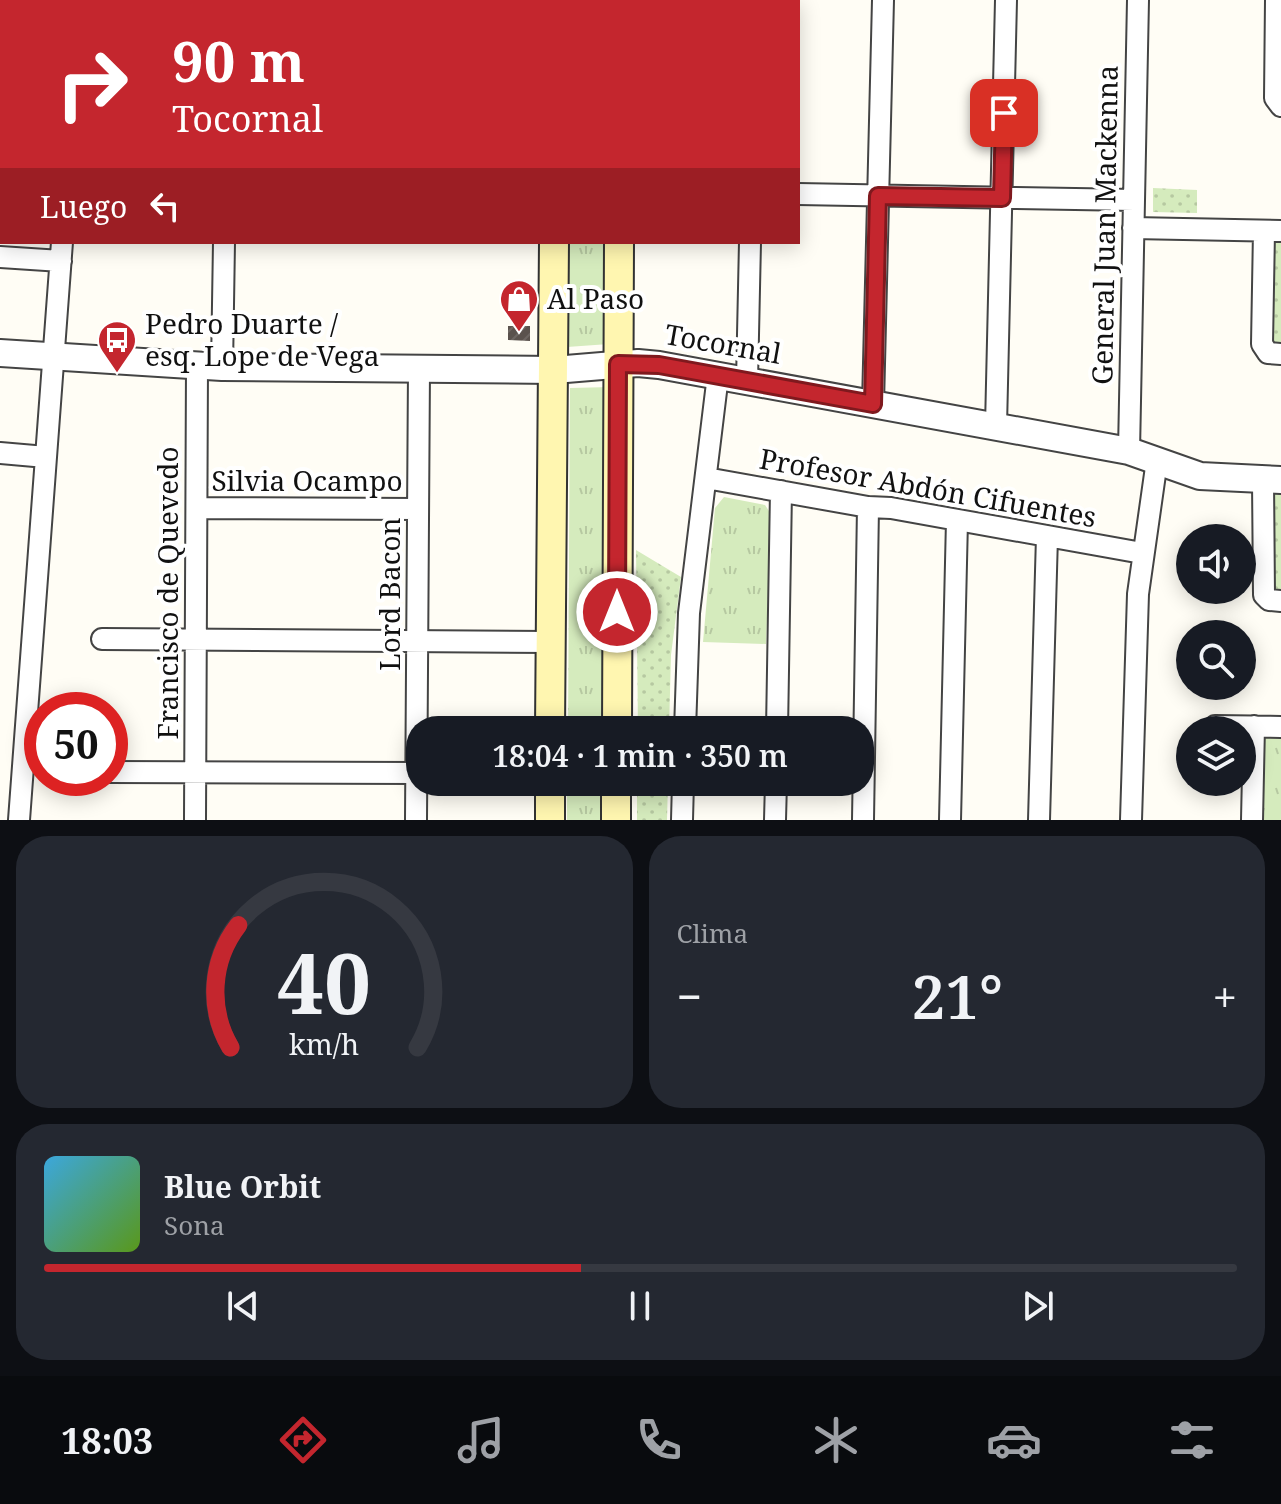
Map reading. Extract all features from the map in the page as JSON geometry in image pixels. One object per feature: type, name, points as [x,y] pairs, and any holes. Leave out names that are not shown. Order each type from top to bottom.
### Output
[{"type":"main road","points":[[550,716],[554,244]]},
{"type":"main road","points":[[617,716],[619,244]]},
{"type":"main road","points":[[550,796],[550,820]]},
{"type":"main road","points":[[616,796],[616,820]]},
{"type":"street","points":[[873,404],[883,0]]},
{"type":"street","points":[[996,426],[1006,0]]},
{"type":"street","name":"General Juan Mackenna","points":[[1129,451],[1138,0]]},
{"type":"street","points":[[1276,0],[1279,105]]},
{"type":"street","points":[[800,194],[1134,200]]},
{"type":"street","points":[[1133,228],[1273,231],[1262,344],[1273,353]]},
{"type":"street","name":"Francisco de Quevedo","points":[[195,820],[197,508],[224,244]]},
{"type":"street","points":[[747,381],[750,244]]},
{"type":"street","points":[[0,257],[62,252],[46,457],[10,791],[19,820]]},
{"type":"street","name":"Tocornal","points":[[0,353],[210,367],[554,370],[618,364],[659,365],[1129,451],[1200,476],[1272,480]]},
{"type":"street","name":"Lord Bacon","points":[[417,716],[419,369]]},
{"type":"street","points":[[685,716],[689,613],[718,375]]},
{"type":"street","points":[[0,453],[46,457]]},
{"type":"street","points":[[1131,820],[1136,622],[1142,553],[1157,460]]},
{"type":"street","name":"Profesor Abdón Cifuentes","points":[[706,478],[1142,553]]},
{"type":"street","points":[[1272,480],[1263,591],[1274,600]]},
{"type":"street","points":[[777,716],[781,491]]},
{"type":"street","points":[[863,820],[868,507]]},
{"type":"street","name":"Silvia Ocampo","points":[[197,508],[418,509]]},
{"type":"street","points":[[950,820],[957,520]]},
{"type":"street","points":[[1039,820],[1047,536]]},
{"type":"street","points":[[102,639],[550,642]]},
{"type":"street","points":[[1256,726],[1281,727]]},
{"type":"street","points":[[128,772],[406,773]]},
{"type":"street","name":"Lord Bacon","points":[[416,820],[417,796]]},
{"type":"street","points":[[682,820],[683,796]]},
{"type":"street","points":[[775,820],[776,796]]},
{"type":"street","points":[[1252,820],[1253,796]]},
{"type":"green space","points":[[1153,188],[1197,190],[1197,213],[1153,212]]},
{"type":"green space","points":[[1271,237],[1281,238],[1281,345],[1268,345]]},
{"type":"green space","points":[[567,244],[610,244],[609,344],[567,347]]},
{"type":"green space","points":[[611,387],[608,716],[568,716],[570,388]]},
{"type":"green space","points":[[1272,494],[1281,494],[1281,591],[1272,591]]},
{"type":"green space","points":[[724,497],[765,505],[771,514],[766,644],[703,642],[715,508]]},
{"type":"green space","points":[[636,550],[681,577],[671,655],[669,716],[638,716]]},
{"type":"green space","points":[[1264,734],[1281,734],[1281,820],[1262,820]]},
{"type":"green space","points":[[567,796],[608,796],[607,820],[567,820]]},
{"type":"green space","points":[[637,796],[668,796],[667,820],[637,820]]},
{"type":"building","name":"Al Paso","points":[[508,326],[530,326],[530,341],[508,340]]},
{"type":"place","name":"Al Paso","points":[[519,333]]},
{"type":"place","name":"Pedro Duarte / esq. Lope de Vega","points":[[117,374]]},
{"type":"route","points":[[617,612],[618,364],[659,365],[873,404],[878,196],[1002,198],[1004,113]]}]
